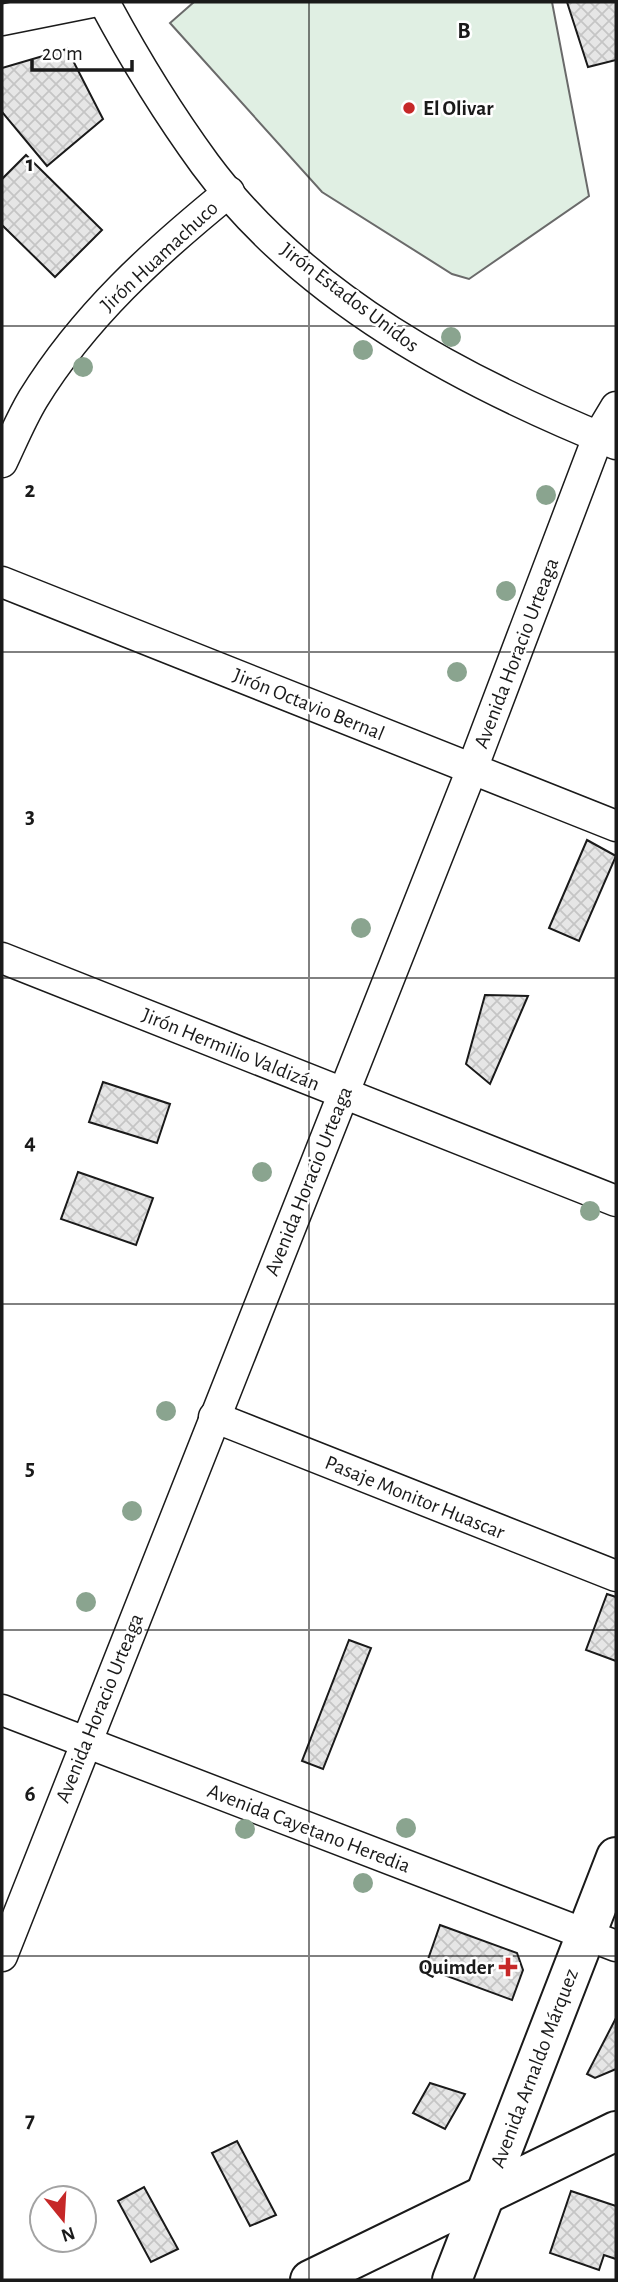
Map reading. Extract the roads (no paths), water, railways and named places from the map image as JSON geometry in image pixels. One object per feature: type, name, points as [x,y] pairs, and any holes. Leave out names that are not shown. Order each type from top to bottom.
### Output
[{"type":"street","points":[[2,20],[92,2]]},
{"type":"street","name":"Jirón Estados Unidos","points":[[104,2],[142,71],[206,165],[276,243],[379,323],[431,357],[486,386],[607,440]]},
{"type":"street","name":"Jirón Huamachuco","points":[[2,462],[32,400],[72,342],[118,289],[168,241],[229,192]]},
{"type":"street","name":"Avenida Horacio Urteaga","points":[[2,1956],[472,769],[607,440],[616,407]]},
{"type":"street","name":"Jirón Octavio Bernal","points":[[2,582],[616,827]]},
{"type":"street","name":"Jirón Hermilio Valdizán","points":[[2,958],[616,1201]]},
{"type":"street","name":"Pasaje Monitor Huascar","points":[[214,1417],[616,1576]]},
{"type":"street","name":"Avenida Cayetano Heredia","points":[[2,1710],[601,1941]]},
{"type":"street","name":"Avenida Arnaldo Márquez","points":[[453,2280],[486,2194],[601,1941],[616,1857]]},
{"type":"street","points":[[310,2280],[616,2131]]},
{"type":"place","name":"El Olivar","points":[[409,108]]},
{"type":"place","name":"Quimder","points":[[508,1967]]}]
